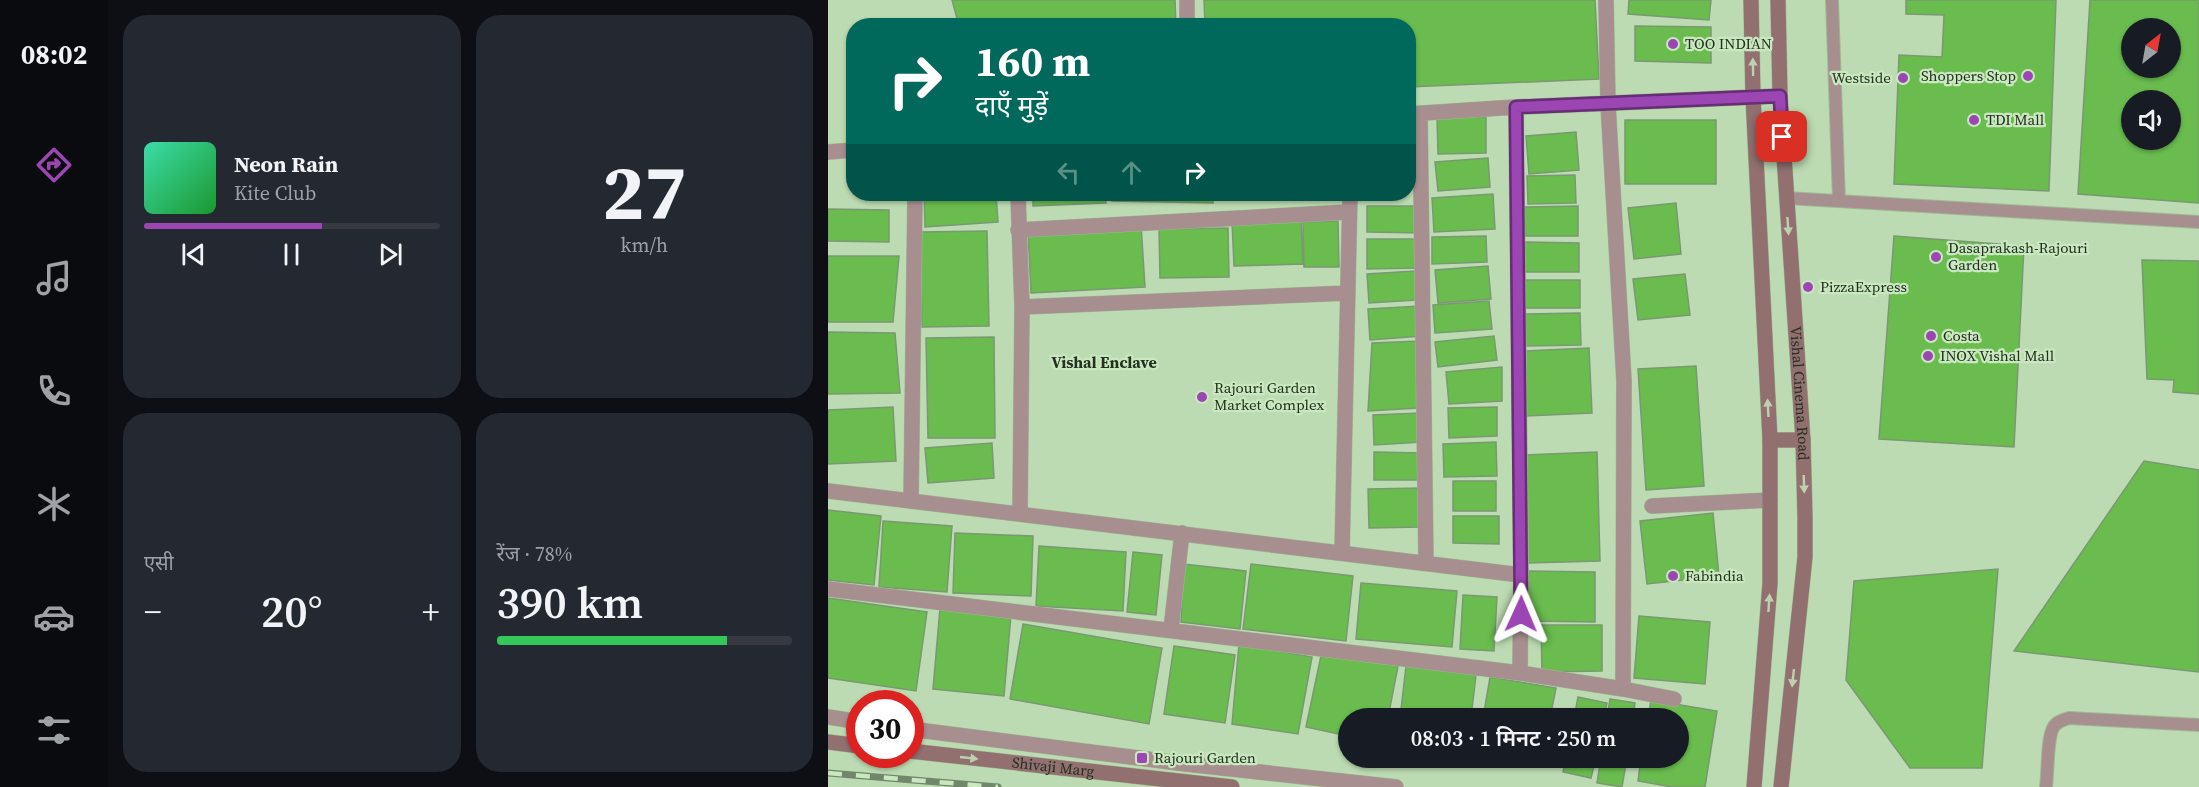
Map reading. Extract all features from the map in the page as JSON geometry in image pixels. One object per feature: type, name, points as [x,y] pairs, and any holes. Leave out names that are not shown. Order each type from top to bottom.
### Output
[{"type":"street","points":[[1186,0],[1187,18]]},
{"type":"street","points":[[1606,0],[1608,104],[1624,381],[1623,689]]},
{"type":"street","name":"Vishal Cinema Road","points":[[1751,0],[1753,97],[1770,440],[1770,583],[1754,787]]},
{"type":"street","name":"Vishal Cinema Road","points":[[1778,0],[1780,96],[1803,441],[1805,557],[1781,787]]},
{"type":"street","points":[[1416,114],[1516,107],[1780,96]]},
{"type":"street","points":[[1516,107],[1520,673]]},
{"type":"street","points":[[828,152],[846,151]]},
{"type":"street","points":[[1416,189],[1426,563]]},
{"type":"street","points":[[911,500],[915,201]]},
{"type":"street","points":[[1018,201],[1022,307],[1020,514]]},
{"type":"street","points":[[1342,553],[1350,201]]},
{"type":"street","points":[[1018,230],[1349,212]]},
{"type":"street","points":[[1022,307],[1348,293]]},
{"type":"street","points":[[1770,440],[1803,441]]},
{"type":"street","points":[[828,490],[1521,575]]},
{"type":"street","points":[[1652,506],[1770,501]]},
{"type":"street","points":[[1171,629],[1182,533]]},
{"type":"street","points":[[828,588],[1520,673],[1674,699]]},
{"type":"street","points":[[828,717],[846,720]]},
{"type":"street","points":[[924,731],[1175,763],[1396,787]]},
{"type":"street","points":[[828,742],[846,744]]},
{"type":"street","name":"Shivaji Marg","points":[[924,753],[1232,787]]},
{"type":"lane","points":[[1832,0],[1839,201]]},
{"type":"lane","points":[[1786,198],[2199,222]]},
{"type":"lane","points":[[2046,787],[2051,736],[2053,727],[2059,721],[2069,718],[2199,725]]},
{"type":"building","points":[[952,0],[1175,0],[1176,18],[957,18]]},
{"type":"building","points":[[1204,0],[1595,0],[1599,79],[1416,87],[1416,18],[1205,18]]},
{"type":"building","points":[[1629,0],[1711,0],[1709,20],[1628,14]]},
{"type":"building","name":"TDI Mall","points":[[1906,0],[2056,0],[2049,191],[1894,184],[1899,55],[1942,57],[1944,15],[1906,14]]},
{"type":"building","points":[[2090,0],[2199,0],[2199,203],[2078,194]]},
{"type":"building","name":"TOO INDIAN","points":[[1635,26],[1711,27],[1711,63],[1635,61]]},
{"type":"building","points":[[1437,117],[1486,117],[1486,153],[1438,154]]},
{"type":"building","points":[[1625,120],[1716,120],[1716,184],[1625,184]]},
{"type":"building","points":[[1416,130],[1417,130],[1420,171],[1416,171]]},
{"type":"building","points":[[1576,132],[1579,170],[1529,174],[1526,136]]},
{"type":"building","points":[[1488,158],[1490,187],[1438,191],[1435,162]]},
{"type":"building","points":[[1575,175],[1576,203],[1528,204],[1527,176]]},
{"type":"building","points":[[1493,194],[1495,229],[1434,232],[1432,198]]},
{"type":"building","points":[[924,201],[996,201],[998,222],[925,227]]},
{"type":"building","points":[[1033,201],[1106,201],[1106,203],[1033,206]]},
{"type":"building","points":[[1112,201],[1213,201],[1213,203]]},
{"type":"building","points":[[1676,203],[1681,254],[1634,259],[1628,208]]},
{"type":"building","points":[[1367,206],[1421,206],[1421,233],[1367,232]]},
{"type":"building","points":[[1578,206],[1578,236],[1525,236],[1524,207]]},
{"type":"building","points":[[828,209],[889,210],[889,242],[828,241]]},
{"type":"building","points":[[1301,219],[1303,264],[1234,266],[1232,222]]},
{"type":"building","points":[[1338,221],[1339,267],[1304,267],[1303,222]]},
{"type":"building","points":[[1141,224],[1145,287],[1031,293],[1028,230]]},
{"type":"building","points":[[1228,228],[1229,277],[1160,278],[1159,229]]},
{"type":"building","points":[[987,231],[989,326],[922,327],[920,232]]},
{"type":"building","points":[[1486,236],[1487,262],[1432,264],[1432,237]]},
{"type":"building","points":[[1894,236],[2024,246],[2014,447],[1879,439]]},
{"type":"building","points":[[1367,239],[1419,239],[1420,268],[1367,269]]},
{"type":"building","points":[[1525,242],[1579,243],[1579,272],[1525,272]]},
{"type":"building","points":[[828,256],[899,256],[893,322],[828,322]]},
{"type":"building","points":[[2142,260],[2199,261],[2199,394],[2173,392],[2174,380],[2147,379]]},
{"type":"building","points":[[1488,266],[1491,299],[1438,303],[1435,270]]},
{"type":"building","points":[[1415,271],[1417,300],[1369,303],[1367,274]]},
{"type":"building","points":[[1685,274],[1690,315],[1638,320],[1633,279]]},
{"type":"building","points":[[1524,280],[1580,280],[1580,308],[1524,308]]},
{"type":"building","points":[[1489,301],[1492,329],[1435,333],[1433,305]]},
{"type":"building","points":[[1420,306],[1422,336],[1370,340],[1368,309]]},
{"type":"building","points":[[1580,313],[1581,345],[1526,346],[1526,314]]},
{"type":"building","points":[[828,332],[895,333],[900,393],[828,394]]},
{"type":"building","points":[[1494,336],[1497,360],[1438,367],[1435,342]]},
{"type":"building","points":[[994,337],[995,438],[928,438],[926,338]]},
{"type":"building","points":[[1420,341],[1419,408],[1368,411],[1372,343]]},
{"type":"building","points":[[1589,348],[1592,413],[1526,416],[1523,351]]},
{"type":"building","points":[[1696,366],[1704,486],[1646,490],[1638,369]]},
{"type":"building","points":[[1502,367],[1502,401],[1449,404],[1446,372]]},
{"type":"building","points":[[893,407],[896,461],[828,464],[828,410]]},
{"type":"building","points":[[1497,407],[1497,436],[1449,438],[1448,408]]},
{"type":"building","points":[[1420,413],[1422,442],[1374,445],[1373,415]]},
{"type":"building","points":[[1496,442],[1497,476],[1444,477],[1443,444]]},
{"type":"building","points":[[992,443],[994,478],[928,483],[925,448]]},
{"type":"building","points":[[1374,452],[1422,453],[1422,480],[1374,480]]},
{"type":"building","points":[[1597,452],[1600,561],[1528,563],[1524,455]]},
{"type":"building","points":[[2144,461],[2199,470],[2199,672],[2014,651]]},
{"type":"building","points":[[1453,481],[1496,481],[1496,511],[1453,511]]},
{"type":"building","points":[[1420,488],[1421,527],[1369,528],[1368,489]]},
{"type":"building","points":[[828,510],[881,516],[874,585],[828,580]]},
{"type":"building","points":[[1713,513],[1719,576],[1647,584],[1640,521]]},
{"type":"building","points":[[1453,516],[1499,516],[1499,544],[1453,543]]},
{"type":"building","points":[[883,521],[952,526],[947,592],[879,587]]},
{"type":"building","points":[[955,533],[1033,536],[1031,596],[953,593]]},
{"type":"building","points":[[1039,546],[1126,552],[1123,611],[1036,606]]},
{"type":"building","points":[[1133,552],[1162,555],[1156,615],[1127,612]]},
{"type":"building","points":[[1183,564],[1246,571],[1240,629],[1181,622]]},
{"type":"building","points":[[1251,564],[1353,576],[1346,641],[1243,629]]},
{"type":"building","points":[[1998,569],[1982,768],[1910,768],[1846,680],[1854,581]]},
{"type":"building","points":[[1527,571],[1595,572],[1595,622],[1526,621]]},
{"type":"building","points":[[1361,583],[1457,591],[1452,647],[1356,639]]},
{"type":"building","points":[[1463,595],[1497,597],[1494,651],[1460,649]]},
{"type":"building","points":[[828,598],[927,612],[916,690],[828,678]]},
{"type":"building","points":[[940,608],[1011,615],[1004,696],[933,689]]},
{"type":"building","points":[[1639,616],[1710,622],[1705,684],[1634,678]]},
{"type":"building","points":[[1023,624],[1162,648],[1149,724],[1010,699]]},
{"type":"building","points":[[1541,625],[1602,625],[1602,671],[1542,672]]},
{"type":"building","points":[[1239,644],[1312,657],[1298,734],[1232,724]]},
{"type":"building","points":[[1174,646],[1235,655],[1225,723],[1164,714]]},
{"type":"building","points":[[1322,651],[1398,666],[1390,708],[1338,708],[1338,734],[1306,727]]},
{"type":"building","points":[[1406,666],[1476,675],[1472,708],[1401,708]]},
{"type":"building","points":[[1490,677],[1556,688],[1552,708],[1485,708]]},
{"type":"building","points":[[1578,697],[1607,703],[1606,708],[1576,708]]},
{"type":"building","points":[[1610,699],[1635,703],[1634,708],[1609,708]]},
{"type":"building","points":[[1651,700],[1717,711],[1705,787],[1672,787],[1638,781],[1640,768],[1689,768],[1689,708],[1650,708]]},
{"type":"building","points":[[1564,768],[1594,768],[1591,778],[1563,772]]},
{"type":"building","points":[[1599,768],[1625,768],[1622,787],[1597,783]]},
{"type":"railway","points":[[828,773],[998,787]]},
{"type":"place","name":"TOO INDIAN","points":[[1673,44]]},
{"type":"place","name":"Shoppers Stop","points":[[2028,76]]},
{"type":"place","name":"Westside","points":[[1903,78]]},
{"type":"place","name":"TDI Mall","points":[[1974,120]]},
{"type":"place","name":"Dasaprakash-Rajouri Garden","points":[[1936,257]]},
{"type":"place","name":"PizzaExpress","points":[[1808,287]]},
{"type":"place","name":"Costa","points":[[1931,336]]},
{"type":"place","name":"INOX Vishal Mall","points":[[1928,356]]},
{"type":"place","name":"Rajouri Garden Market Complex","points":[[1202,397]]},
{"type":"place","name":"Fabindia","points":[[1673,576]]},
{"type":"place","name":"Rajouri Garden","points":[[1142,758]]},
{"type":"district","name":"Vishal Enclave","points":[[1104,362]]},
{"type":"route","points":[[1521,614],[1516,107],[1780,96],[1782,137]]}]
